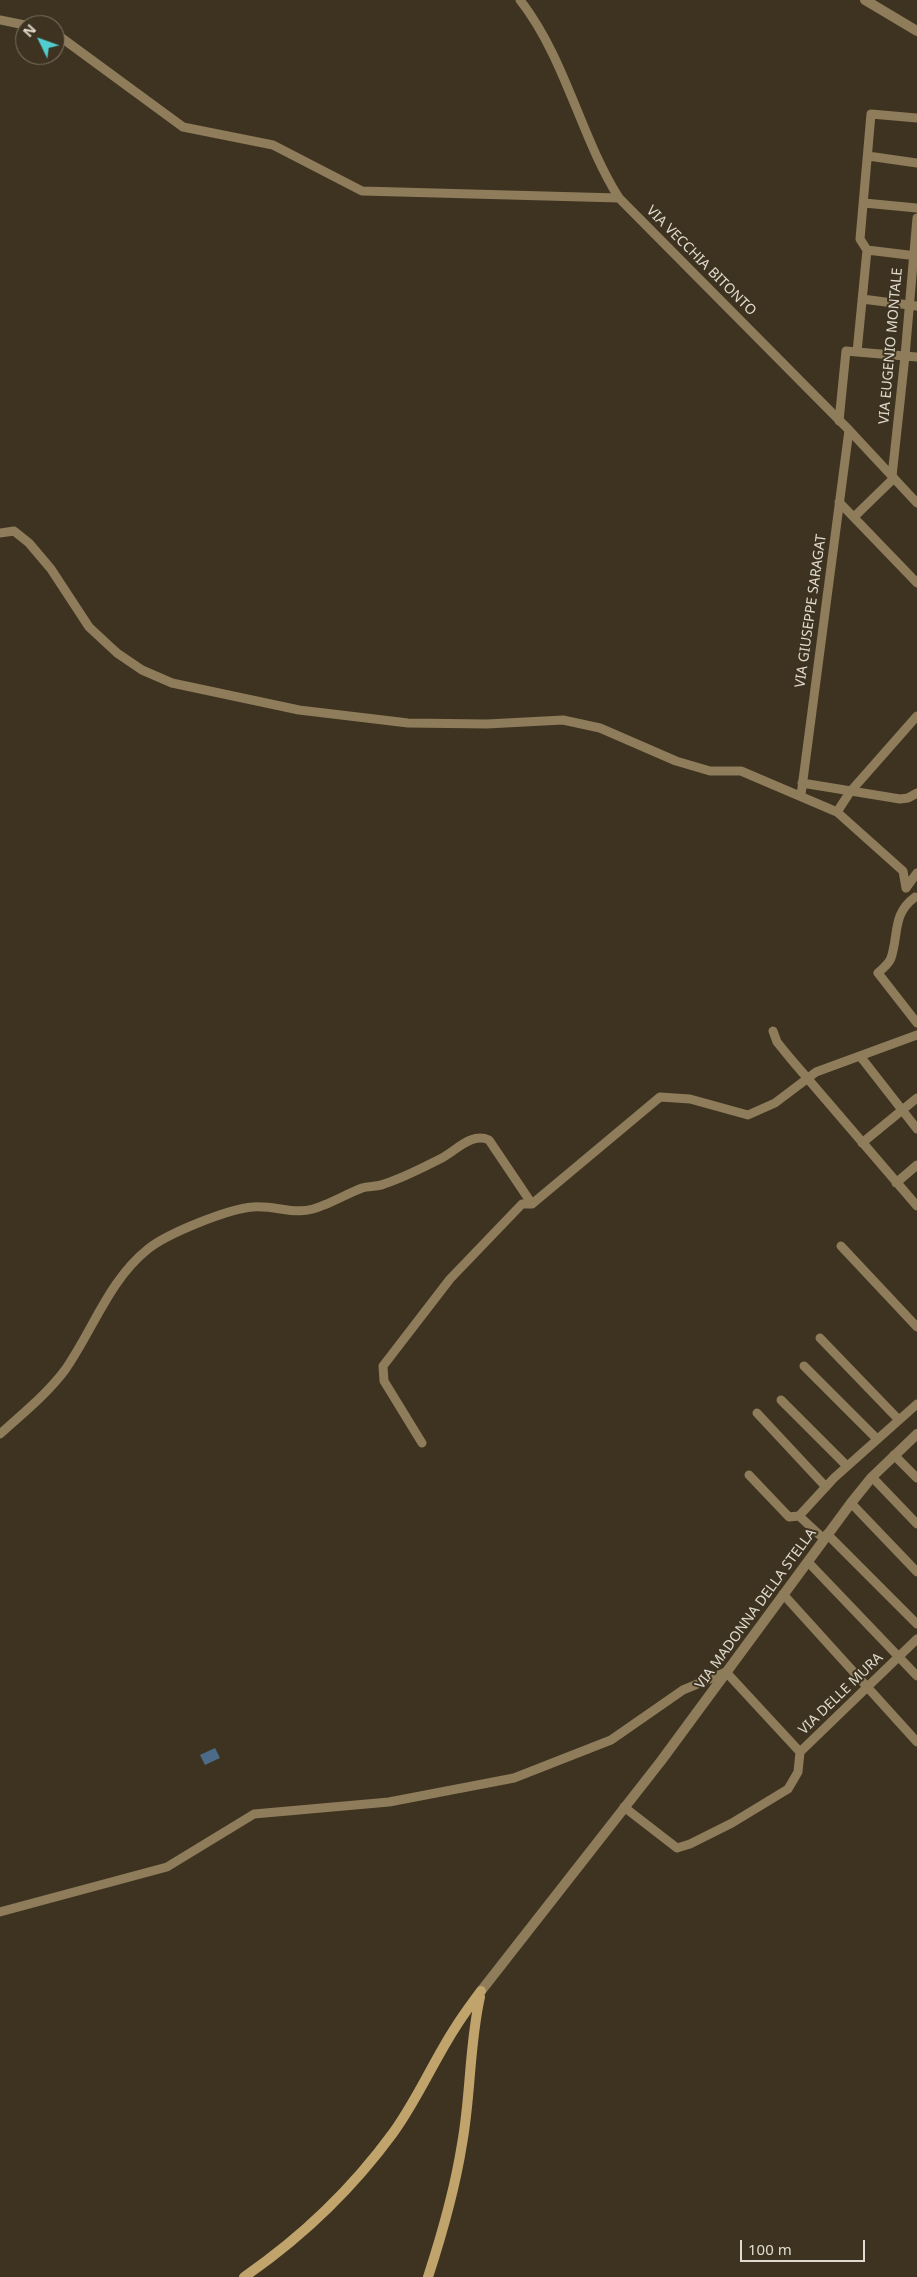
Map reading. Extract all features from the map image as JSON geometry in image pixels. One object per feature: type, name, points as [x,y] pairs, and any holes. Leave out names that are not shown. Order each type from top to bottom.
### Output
[{"type":"main road","points":[[244,2277],[281,2250],[323,2215],[393,2133],[409,2109],[455,2028],[481,1991]]},
{"type":"main road","points":[[428,2277],[462,2144],[472,2036],[481,1991]]},
{"type":"street","name":"VIA VECCHIA BITONTO","points":[[520,0],[531,14],[567,84],[604,174],[619,198],[849,430],[917,503]]},
{"type":"street","points":[[865,0],[917,32]]},
{"type":"street","points":[[0,20],[15,23]]},
{"type":"street","points":[[65,40],[183,127],[273,145],[362,191],[619,198]]},
{"type":"street","points":[[857,352],[867,250],[860,239],[871,114],[917,118]]},
{"type":"street","points":[[868,156],[917,163]]},
{"type":"street","points":[[864,203],[917,208]]},
{"type":"street","name":"VIA EUGENIO MONTALE","points":[[893,477],[905,356],[913,305],[917,218]]},
{"type":"street","points":[[867,250],[915,256]]},
{"type":"street","points":[[862,299],[913,305]]},
{"type":"street","points":[[839,421],[846,351],[917,357]]},
{"type":"street","name":"VIA GIUSEPPE SARAGAT","points":[[801,795],[849,430]]},
{"type":"street","points":[[854,517],[893,477]]},
{"type":"street","points":[[840,502],[917,583]]},
{"type":"street","points":[[0,533],[14,531],[29,544],[51,569],[89,627],[117,653],[142,670],[172,683],[300,710],[408,723],[487,724],[563,720],[600,728],[676,761],[710,771],[742,771],[837,812],[903,871],[906,888],[916,898],[905,904],[900,913],[890,960],[878,974],[917,1022]]},
{"type":"street","points":[[837,812],[850,792],[917,716]]},
{"type":"street","points":[[802,784],[900,799],[908,798],[917,793]]},
{"type":"street","points":[[906,888],[917,873]]},
{"type":"street","points":[[773,1031],[777,1042],[917,1206]]},
{"type":"street","points":[[422,1443],[384,1381],[383,1366],[450,1279],[522,1204],[532,1204],[660,1097],[690,1099],[748,1115],[775,1103],[793,1092],[816,1072],[917,1035]]},
{"type":"street","points":[[860,1056],[917,1129]]},
{"type":"street","points":[[862,1143],[917,1098]]},
{"type":"street","points":[[0,1434],[39,1399],[65,1370],[124,1273],[148,1248],[172,1234],[231,1212],[254,1207],[300,1212],[316,1209],[364,1188],[382,1185],[422,1168],[453,1152],[473,1138],[481,1136],[489,1140],[532,1204]]},
{"type":"street","points":[[896,1183],[917,1165]]},
{"type":"street","points":[[841,1246],[917,1327]]},
{"type":"street","points":[[820,1338],[899,1420]]},
{"type":"street","points":[[804,1366],[877,1439]]},
{"type":"street","points":[[781,1400],[847,1466]]},
{"type":"street","points":[[749,1475],[789,1517],[799,1516],[847,1466],[917,1404]]},
{"type":"street","points":[[757,1413],[826,1487]]},
{"type":"street","name":"VIA MADONNA DELLA STELLA","points":[[481,1991],[661,1761],[850,1503],[872,1477],[917,1434]]},
{"type":"street","points":[[894,1455],[917,1478]]},
{"type":"street","points":[[872,1477],[917,1524]]},
{"type":"street","points":[[850,1503],[917,1572]]},
{"type":"street","points":[[799,1516],[826,1537],[917,1624]]},
{"type":"street","points":[[808,1562],[917,1676]]},
{"type":"street","points":[[783,1594],[917,1742]]},
{"type":"street","name":"VIA DELLE MURA","points":[[624,1807],[678,1848],[690,1844],[732,1822],[788,1789],[798,1772],[800,1752],[917,1639]]},
{"type":"street","points":[[0,1912],[167,1867],[254,1814],[389,1802],[514,1778],[611,1740],[683,1690],[726,1672],[800,1752]]},
{"type":"water","points":[[215,1748],[220,1758],[205,1765],[200,1755]]}]
